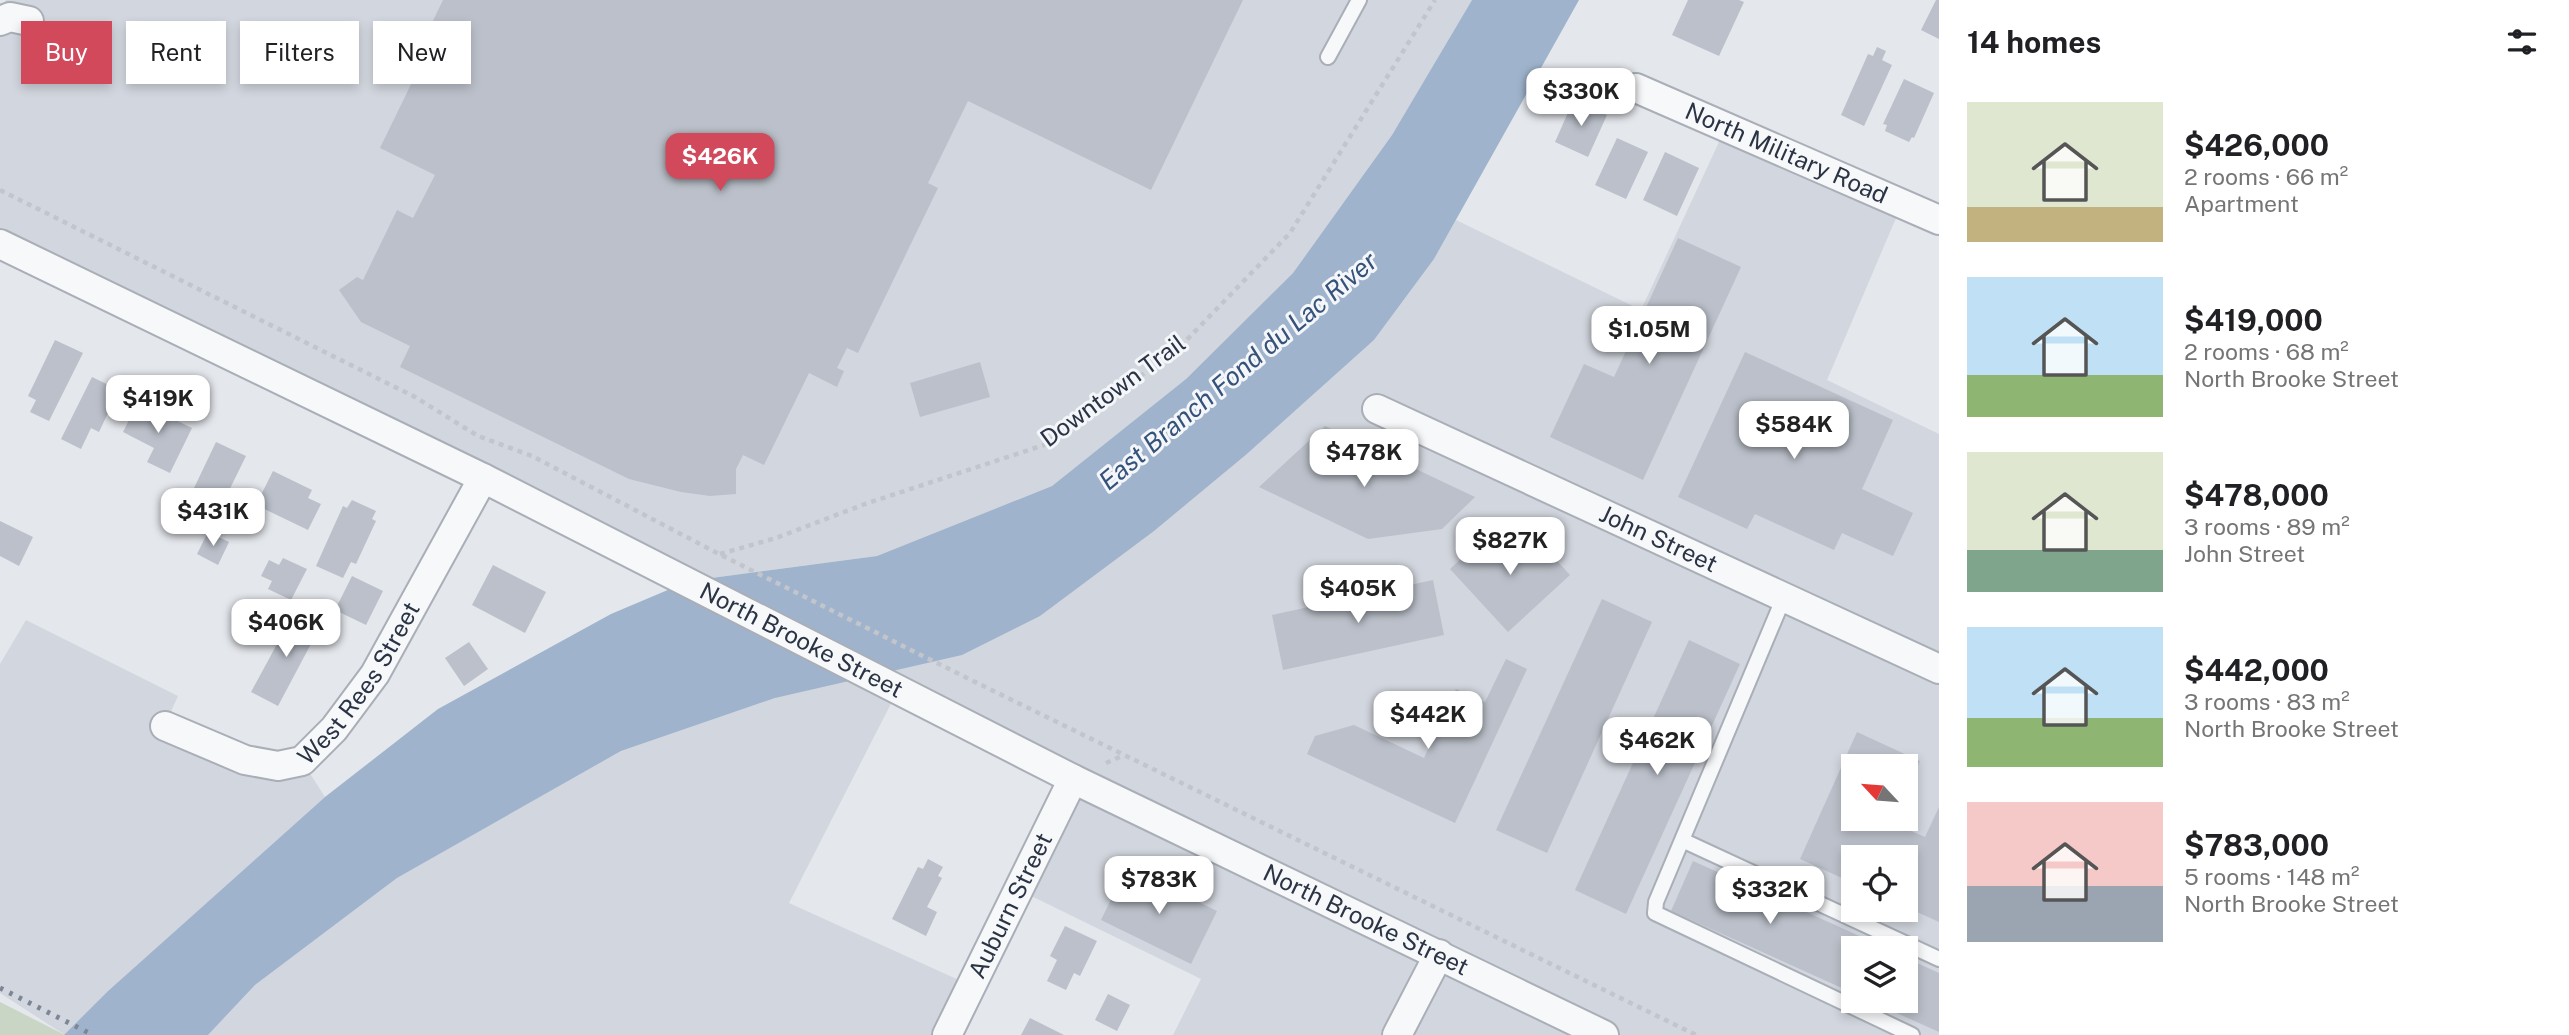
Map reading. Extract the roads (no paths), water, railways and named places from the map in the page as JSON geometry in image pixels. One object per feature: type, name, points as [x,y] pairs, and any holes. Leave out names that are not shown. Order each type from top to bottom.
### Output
[{"type":"street","points":[[0,21],[10,17],[29,21]]},
{"type":"street","name":"North Military Road","points":[[1636,88],[1939,220]]},
{"type":"street","name":"North Brooke Street","points":[[0,244],[483,478],[1073,779],[1604,1035]]},
{"type":"street","name":"John Street","points":[[1377,409],[1939,669]]},
{"type":"street","name":"West Rees Street","points":[[165,726],[245,760],[278,766],[302,761],[334,729],[375,674],[483,478]]},
{"type":"street","name":"Auburn Street","points":[[947,1035],[1073,779]]},
{"type":"street","points":[[1397,1035],[1439,954]]},
{"type":"lane","points":[[1328,57],[1359,0]]},
{"type":"lane","points":[[1784,597],[1656,902],[1656,913],[1912,1035]]},
{"type":"lane","points":[[1682,840],[1939,960]]},
{"type":"water","name":"East Branch Fond du Lac River","points":[[1472,0],[1579,0],[1434,259],[1374,340],[1248,453],[1154,531],[1040,616],[962,655],[775,698],[621,751],[397,878],[255,985],[208,1035],[64,1035],[108,991],[325,797],[438,709],[611,614],[689,581],[877,556],[1052,486],[1186,379],[1293,273],[1392,135]]},
{"type":"railway","points":[[0,988],[93,1035]]}]
